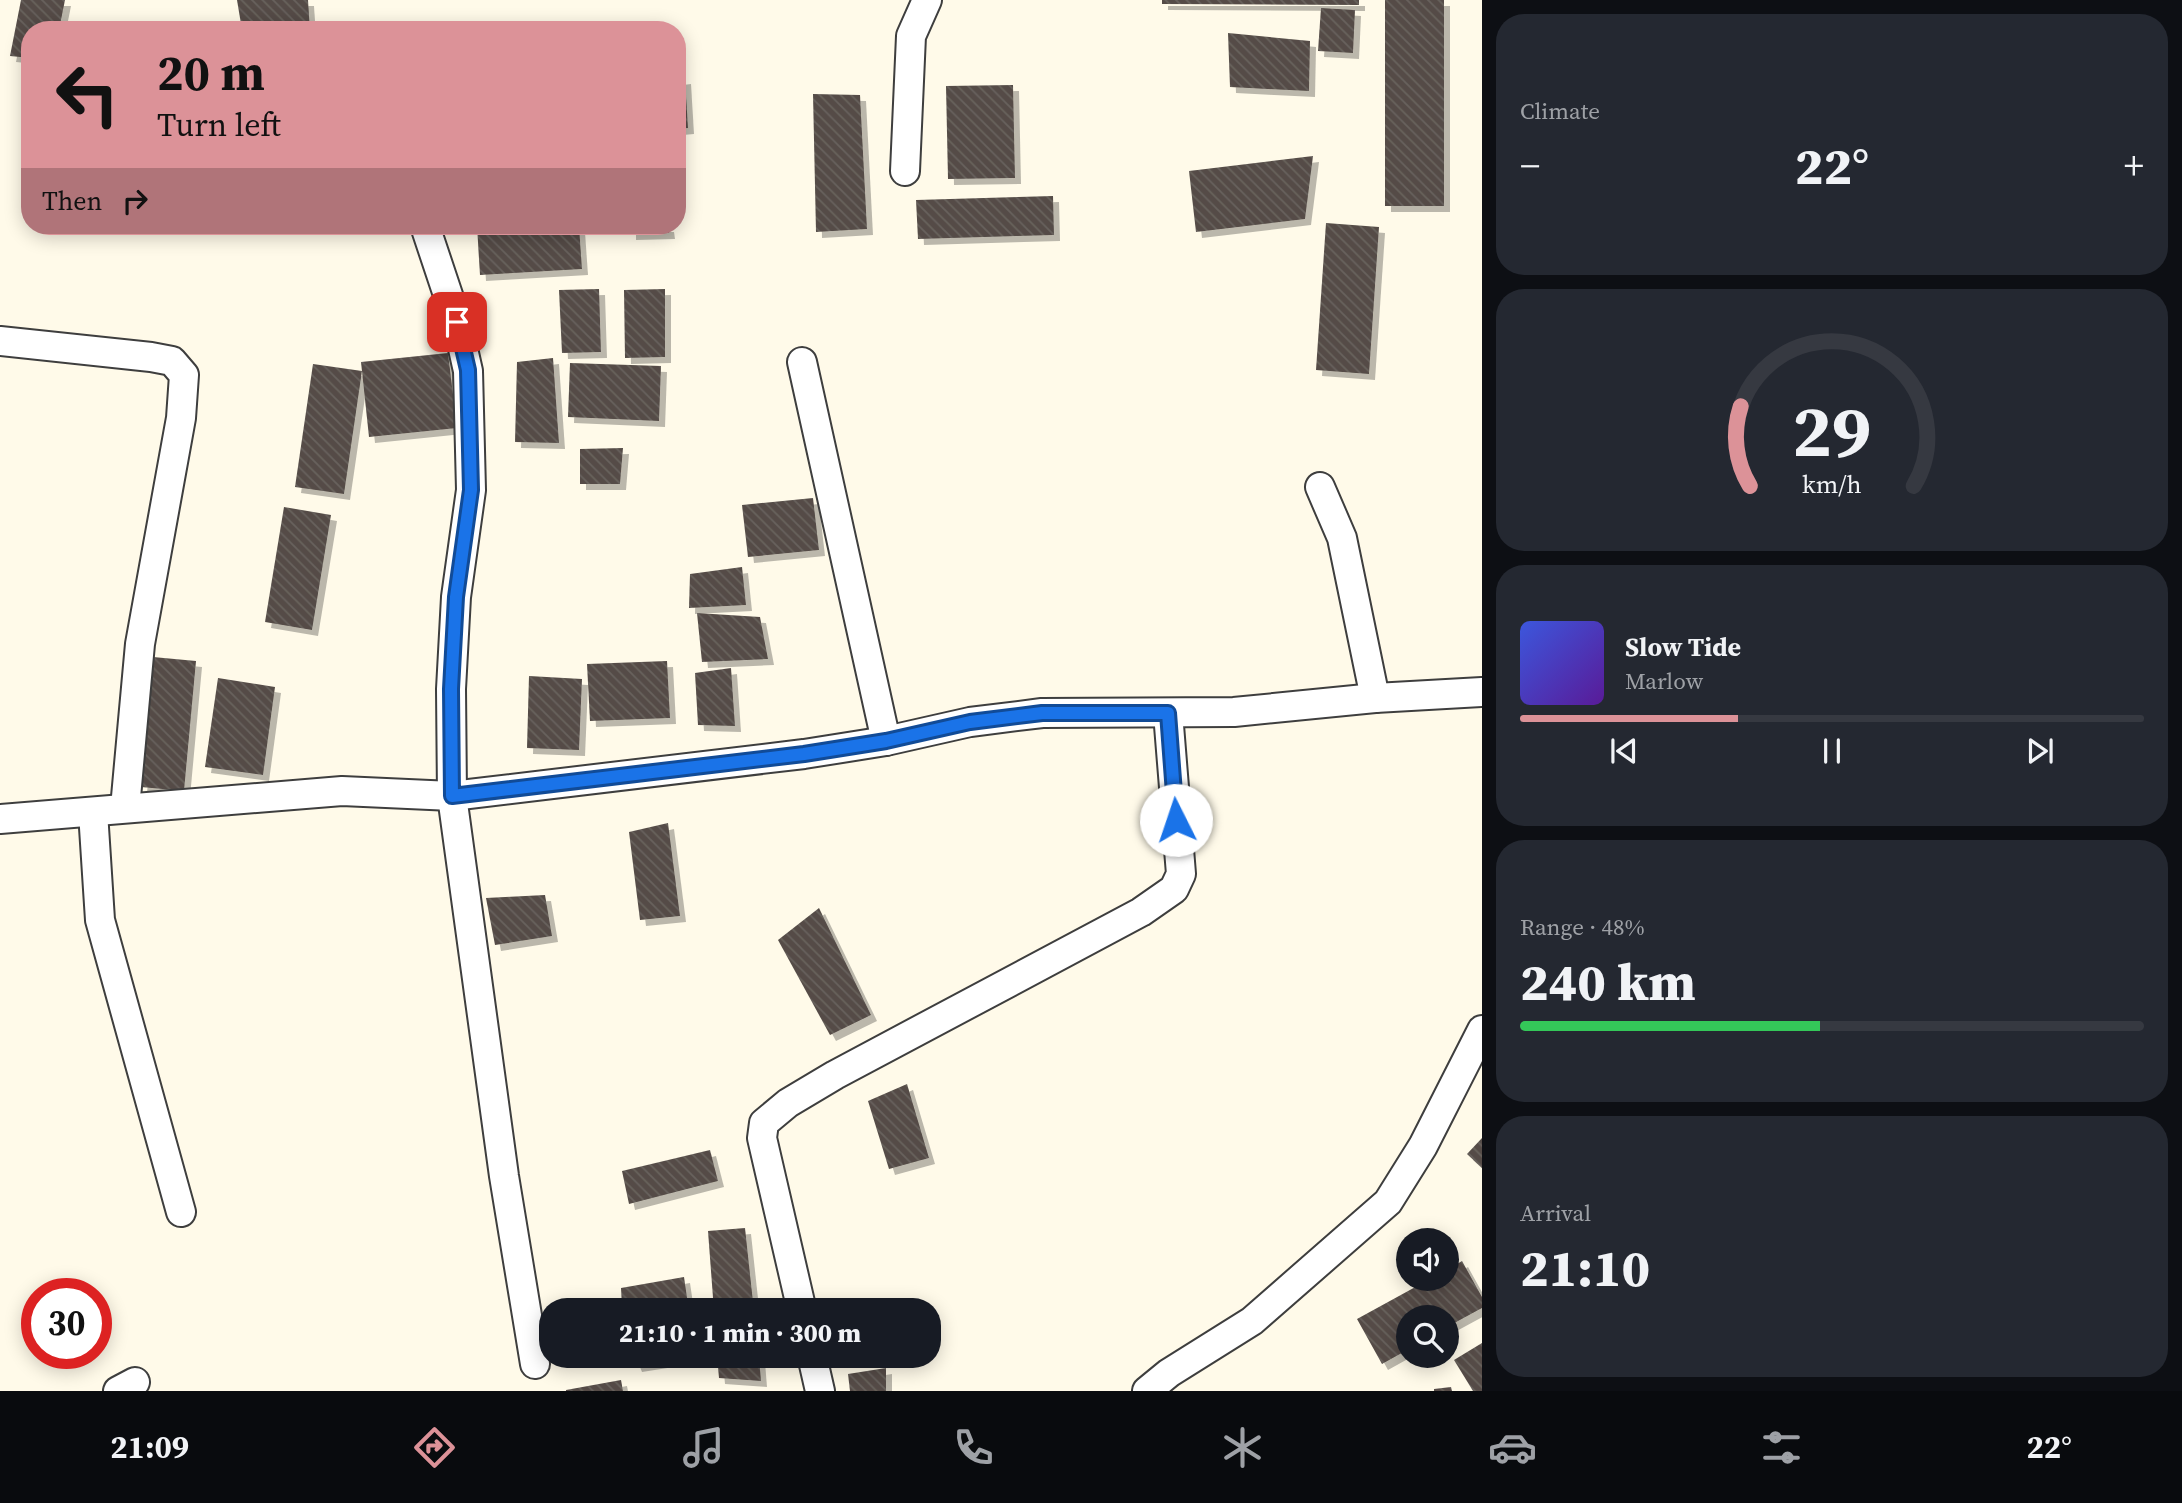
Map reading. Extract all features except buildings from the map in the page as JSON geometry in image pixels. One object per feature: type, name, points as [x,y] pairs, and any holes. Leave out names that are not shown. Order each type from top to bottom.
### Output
[{"type":"street","points":[[905,171],[911,36],[927,0]]},
{"type":"street","points":[[428,235],[457,322],[468,370],[471,490],[455,624],[451,689],[452,796],[500,1149],[535,1364]]},
{"type":"street","points":[[0,341],[172,360],[184,375],[181,418],[141,644],[125,808]]},
{"type":"street","points":[[802,362],[886,741]]},
{"type":"street","points":[[1320,487],[1342,538],[1375,698]]},
{"type":"street","points":[[0,819],[342,791],[452,796],[804,754],[886,741],[970,722],[1042,713],[1234,712],[1375,698],[1482,692]]},
{"type":"street","points":[[799,1298],[762,1138],[764,1123],[788,1102],[835,1075],[1141,912],[1174,889],[1181,874],[1168,713]]},
{"type":"street","points":[[93,812],[100,920],[181,1212]]},
{"type":"street","points":[[1147,1391],[1169,1373],[1252,1321],[1388,1202],[1423,1146],[1482,1030]]},
{"type":"street","points":[[815,1368],[820,1391]]},
{"type":"route","points":[[457,322],[468,370],[471,490],[456,597],[451,689],[452,796],[804,754],[886,741],[970,722],[1042,713],[1168,713],[1176,820]]}]
